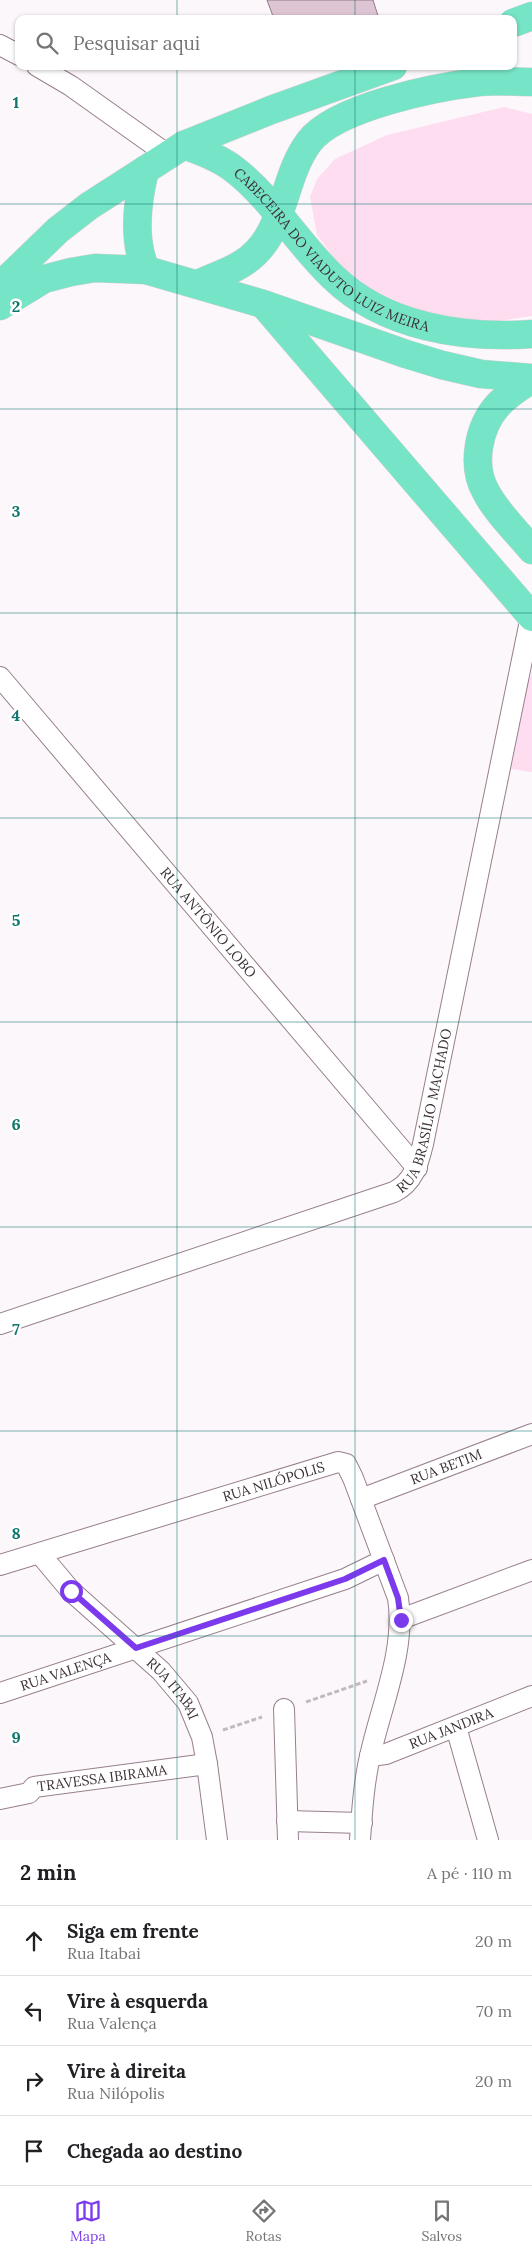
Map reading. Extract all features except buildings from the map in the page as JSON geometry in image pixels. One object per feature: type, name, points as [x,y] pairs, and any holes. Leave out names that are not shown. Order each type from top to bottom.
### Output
[{"type":"highway","points":[[517,22],[532,16]]},
{"type":"highway","points":[[0,286],[58,230],[88,206],[176,150],[271,110],[382,70]]},
{"type":"highway","points":[[198,284],[248,259],[269,237],[279,216],[300,156],[310,141],[326,126],[346,115],[433,88],[481,82],[532,82]]},
{"type":"highway","name":"CABECEIRA DO VIADUTO LUIZ MEIRA","points":[[176,150],[219,160],[235,170],[279,216],[332,277],[349,291],[377,308],[441,331],[476,334],[532,334]]},
{"type":"highway","points":[[145,170],[139,196],[137,219],[140,258],[146,270]]},
{"type":"highway","points":[[0,306],[44,279],[53,276],[95,268],[146,270],[263,304],[442,365],[482,374],[532,379]]},
{"type":"highway","points":[[263,304],[532,617]]},
{"type":"highway","points":[[532,379],[507,396],[489,418],[478,448],[478,463],[486,492],[532,550]]},
{"type":"street","points":[[0,45],[15,54]]},
{"type":"street","points":[[44,70],[176,150]]},
{"type":"street","name":"RUA BRASÍLIO MACHADO","points":[[0,1324],[394,1192],[406,1184],[417,1168],[532,617]]},
{"type":"street","name":"RUA ANTÔNIO LOBO","points":[[0,676],[417,1168]]},
{"type":"street","name":"RUA BETIM","points":[[361,1499],[532,1434]]},
{"type":"street","name":"RUA NILÓPOLIS","points":[[0,1565],[338,1462],[346,1464],[398,1598],[401,1620],[398,1644],[370,1756],[361,1832]]},
{"type":"street","name":"RUA ITABAI","points":[[40,1554],[71,1591],[136,1648],[178,1690],[188,1703],[202,1737],[217,1840]]},
{"type":"street","name":"RUA VALENÇA","points":[[0,1693],[345,1579],[384,1560]]},
{"type":"street","points":[[401,1620],[532,1570]]},
{"type":"street","name":"RUA JANDIRA","points":[[370,1756],[386,1754],[532,1696]]},
{"type":"street","points":[[284,1709],[287,1831],[361,1832]]},
{"type":"street","points":[[456,1727],[488,1840]]},
{"type":"street","name":"TRAVESSA IBIRAMA","points":[[0,1799],[29,1793],[34,1788],[207,1764]]},
{"type":"shaded area","points":[[504,107],[532,114],[532,316],[472,325],[410,307],[350,280],[317,235],[310,197],[317,179],[335,159],[387,135]]},
{"type":"shaded area","points":[[532,673],[532,772],[511,769],[528,682]]},
{"type":"route","points":[[71,1591],[136,1648],[345,1579],[384,1560],[398,1598],[401,1620]]}]
